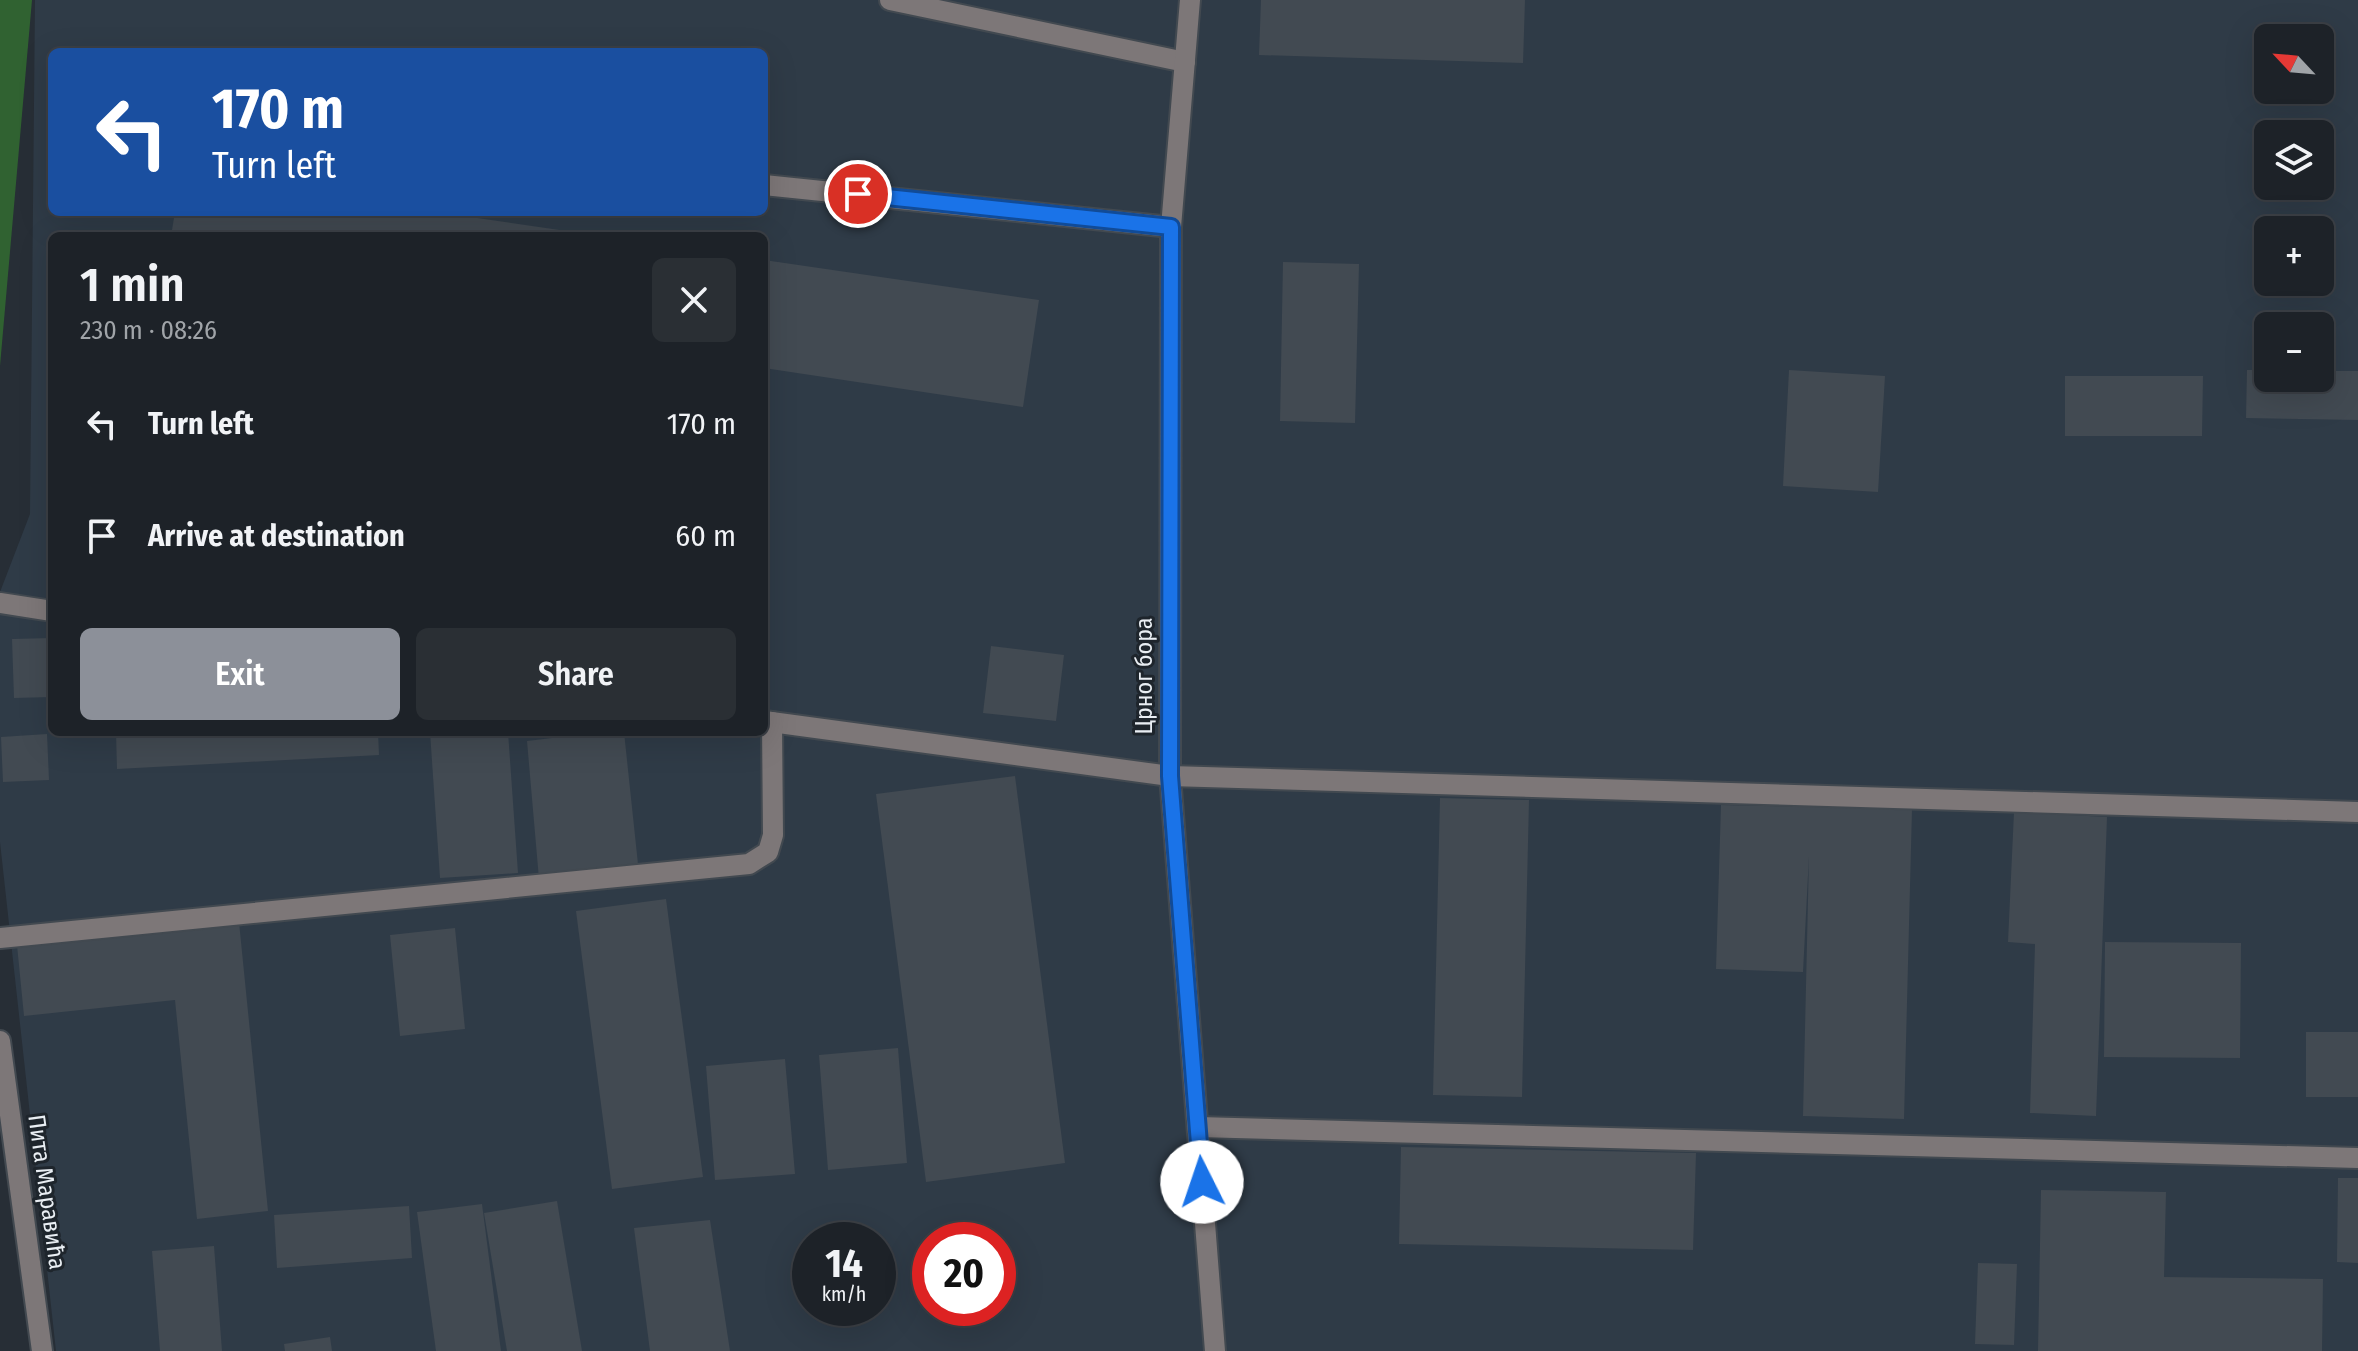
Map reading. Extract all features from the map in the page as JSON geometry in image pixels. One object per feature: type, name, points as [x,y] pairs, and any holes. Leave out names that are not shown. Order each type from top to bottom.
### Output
[{"type":"lane","points":[[890,0],[1185,62]]},
{"type":"lane","name":"Црног бора","points":[[1190,0],[1171,227],[1170,776],[1215,1351]]},
{"type":"lane","points":[[768,185],[1171,227]]},
{"type":"lane","points":[[0,603],[48,610]]},
{"type":"lane","points":[[0,938],[749,864],[768,852],[773,835],[768,721],[1170,776],[2358,812]]},
{"type":"lane","name":"Пита Маравића","points":[[0,1041],[42,1351]]},
{"type":"lane","points":[[1198,1127],[2358,1158]]},
{"type":"shaded area","points":[[35,0],[2358,0],[2358,1351],[56,1351],[0,842],[0,592],[30,514]]},
{"type":"green space","points":[[0,0],[32,0],[0,366]]},
{"type":"building","points":[[1261,0],[1525,0],[1523,63],[1259,55]]},
{"type":"building","points":[[174,216],[463,216],[573,232],[172,232]]},
{"type":"building","points":[[768,261],[1039,300],[1023,407],[768,369]]},
{"type":"building","points":[[1283,262],[1359,264],[1355,423],[1280,421]]},
{"type":"building","points":[[1789,370],[1885,376],[1878,492],[1783,486]]},
{"type":"building","points":[[2247,370],[2254,370],[2254,392],[2334,392],[2334,371],[2358,371],[2358,420],[2246,418]]},
{"type":"building","points":[[2065,376],[2203,376],[2202,436],[2065,436]]},
{"type":"building","points":[[48,638],[48,697],[14,698],[12,639]]},
{"type":"building","points":[[991,646],[1064,655],[1056,721],[983,713]]},
{"type":"building","points":[[47,734],[49,780],[3,782],[1,737]]},
{"type":"building","points":[[116,736],[378,736],[379,755],[117,769]]},
{"type":"building","points":[[430,736],[508,736],[518,873],[440,878]]},
{"type":"building","points":[[569,736],[624,736],[638,864],[539,879],[527,741]]},
{"type":"building","points":[[1015,776],[1065,1163],[926,1182],[876,794]]},
{"type":"building","points":[[1440,798],[1529,800],[1522,1097],[1433,1095]]},
{"type":"building","points":[[1721,805],[1912,809],[1904,1119],[1803,1116],[1809,856],[1803,972],[1716,969]]},
{"type":"building","points":[[2014,812],[2107,817],[2096,1116],[2030,1113],[2035,944],[2008,942]]},
{"type":"building","points":[[666,899],[703,1177],[612,1189],[576,911]]},
{"type":"building","points":[[239,922],[268,1211],[197,1219],[175,1000],[24,1016],[17,945]]},
{"type":"building","points":[[455,928],[465,1029],[400,1036],[390,935]]},
{"type":"building","points":[[2105,942],[2241,943],[2240,1058],[2104,1057]]},
{"type":"building","points":[[2306,1032],[2358,1032],[2358,1097],[2306,1097]]},
{"type":"building","points":[[898,1048],[907,1163],[828,1170],[819,1055]]},
{"type":"building","points":[[785,1059],[795,1174],[715,1180],[706,1066]]},
{"type":"building","points":[[1401,1147],[1696,1153],[1693,1250],[1399,1244]]},
{"type":"building","points":[[2338,1178],[2358,1178],[2358,1263],[2337,1262]]},
{"type":"building","points":[[2041,1190],[2166,1192],[2164,1277],[2323,1279],[2322,1351],[2038,1351]]},
{"type":"building","points":[[557,1201],[582,1351],[507,1351],[484,1213]]},
{"type":"building","points":[[482,1204],[501,1351],[436,1351],[417,1212]]},
{"type":"building","points":[[409,1206],[412,1258],[277,1268],[274,1215]]},
{"type":"building","points":[[710,1220],[730,1351],[650,1351],[634,1228]]},
{"type":"building","points":[[214,1246],[222,1351],[160,1351],[152,1251]]},
{"type":"building","points":[[1978,1263],[2017,1264],[2014,1345],[1975,1344]]},
{"type":"building","points":[[330,1337],[332,1351],[285,1351],[284,1344]]},
{"type":"route","points":[[858,194],[1171,227],[1170,776],[1202,1182]]}]
